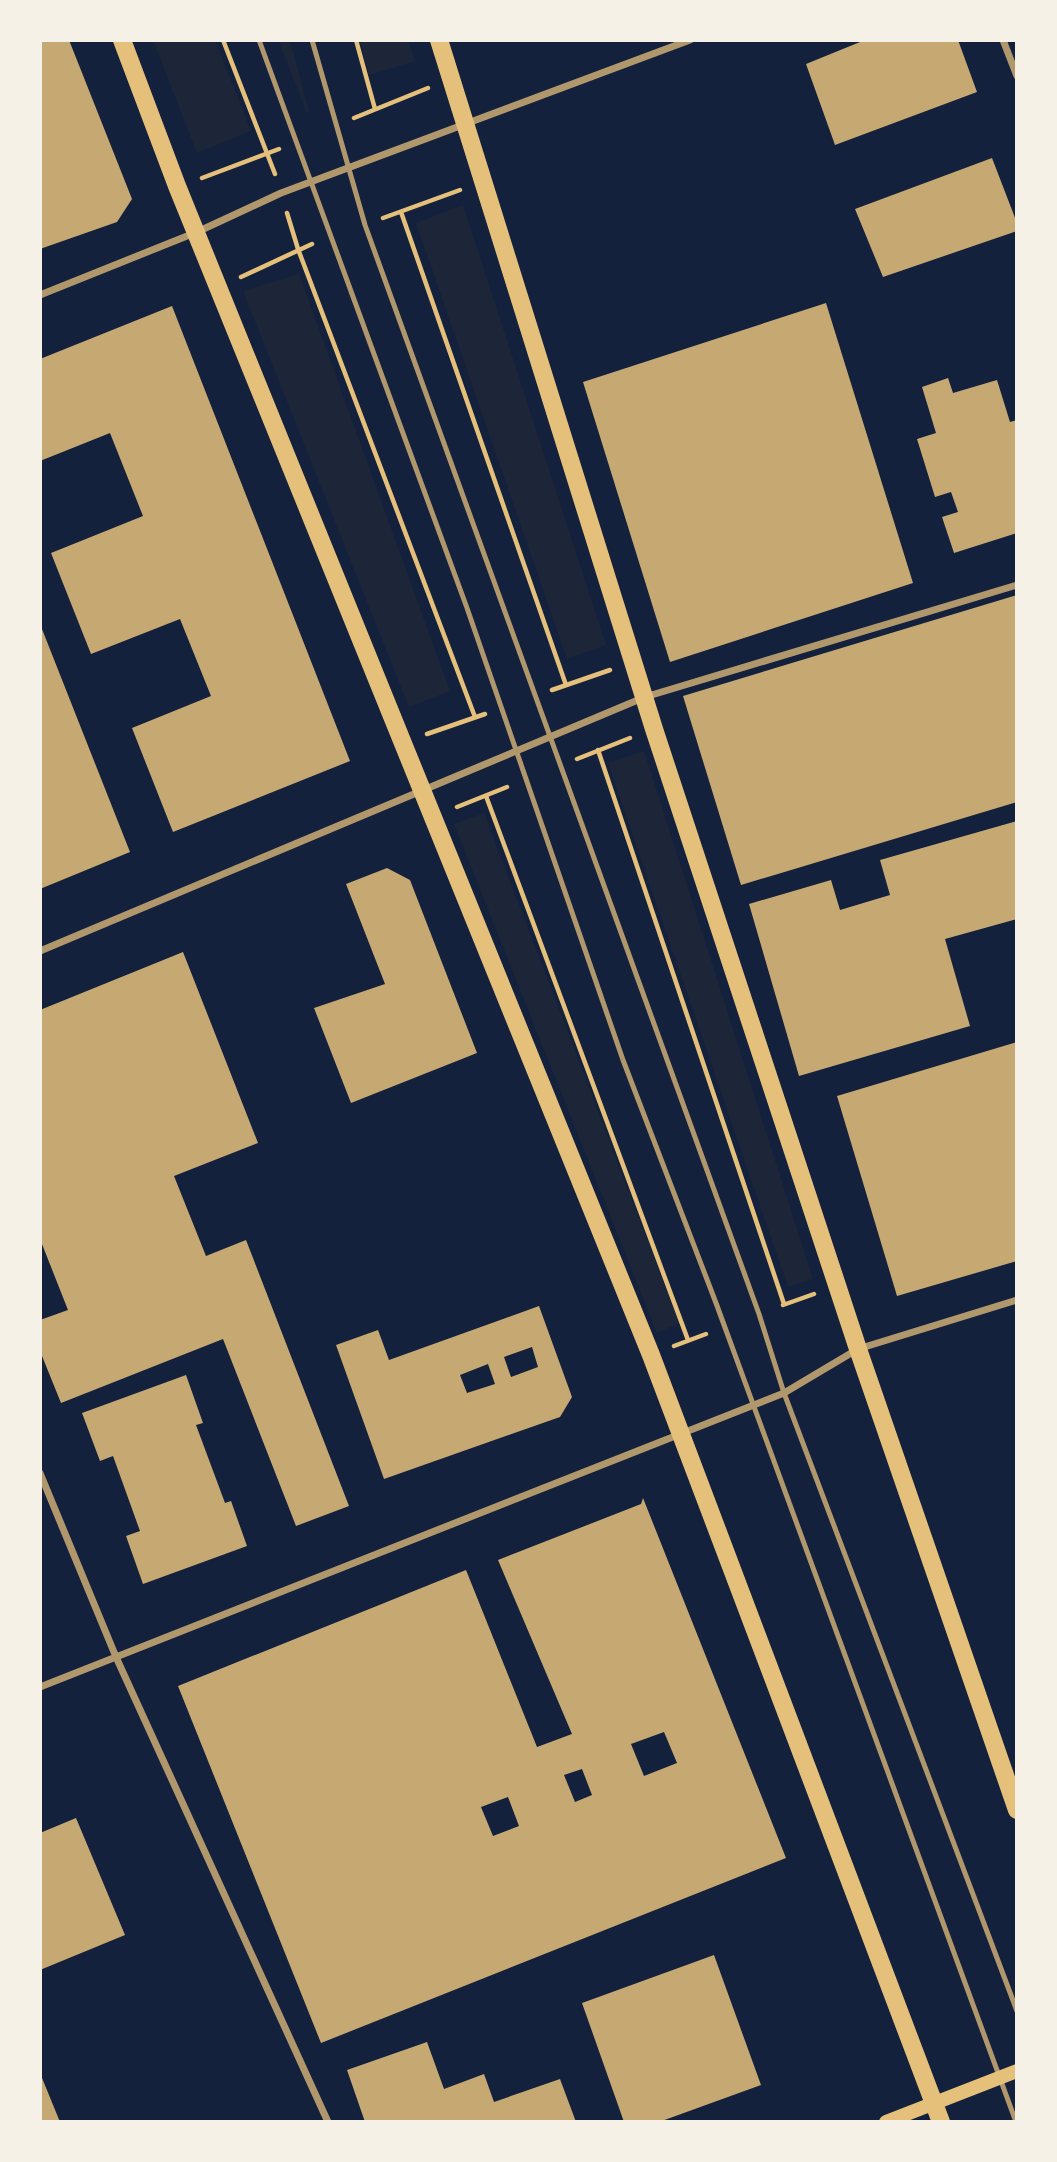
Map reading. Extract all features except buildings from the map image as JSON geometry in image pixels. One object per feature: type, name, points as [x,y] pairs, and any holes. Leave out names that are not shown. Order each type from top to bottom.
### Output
[{"type":"main road","points":[[122,40],[681,1434],[941,2122]]},
{"type":"main road","points":[[439,40],[645,697],[859,1349],[1017,1810]]},
{"type":"main road","points":[[886,2122],[1017,2071]]},
{"type":"street","points":[[40,295],[197,232],[281,193],[467,126],[690,40]]},
{"type":"street","points":[[1003,40],[1017,76]]},
{"type":"street","points":[[40,951],[422,793],[645,697],[1017,585]]},
{"type":"street","points":[[40,1687],[785,1393],[859,1349],[1017,1300]]},
{"type":"street","points":[[40,1473],[116,1657],[328,2122]]},
{"type":"lane","points":[[258,40],[312,182],[517,752],[623,1060],[716,1303],[751,1406],[1016,2122]]},
{"type":"lane","points":[[312,40],[347,170],[760,1314],[785,1393],[1017,2011]]},
{"type":"path","points":[[223,40],[281,193],[298,249],[475,717]]},
{"type":"path","points":[[356,40],[375,109]]},
{"type":"path","points":[[401,212],[566,685]]},
{"type":"path","points":[[598,750],[784,1304]]},
{"type":"path","points":[[486,796],[688,1340]]},
{"type":"shaded area","points":[[153,40],[215,40],[251,131],[197,153]]},
{"type":"shaded area","points":[[278,40],[290,40],[309,111],[307,113]]},
{"type":"shaded area","points":[[360,40],[408,40],[415,61],[369,75]]},
{"type":"shaded area","points":[[463,205],[606,645],[567,659],[416,223]]},
{"type":"shaded area","points":[[299,274],[450,691],[409,707],[243,291]]},
{"type":"shaded area","points":[[644,751],[813,1279],[788,1287],[608,763]]},
{"type":"shaded area","points":[[484,813],[679,1323],[657,1333],[454,824]]}]
